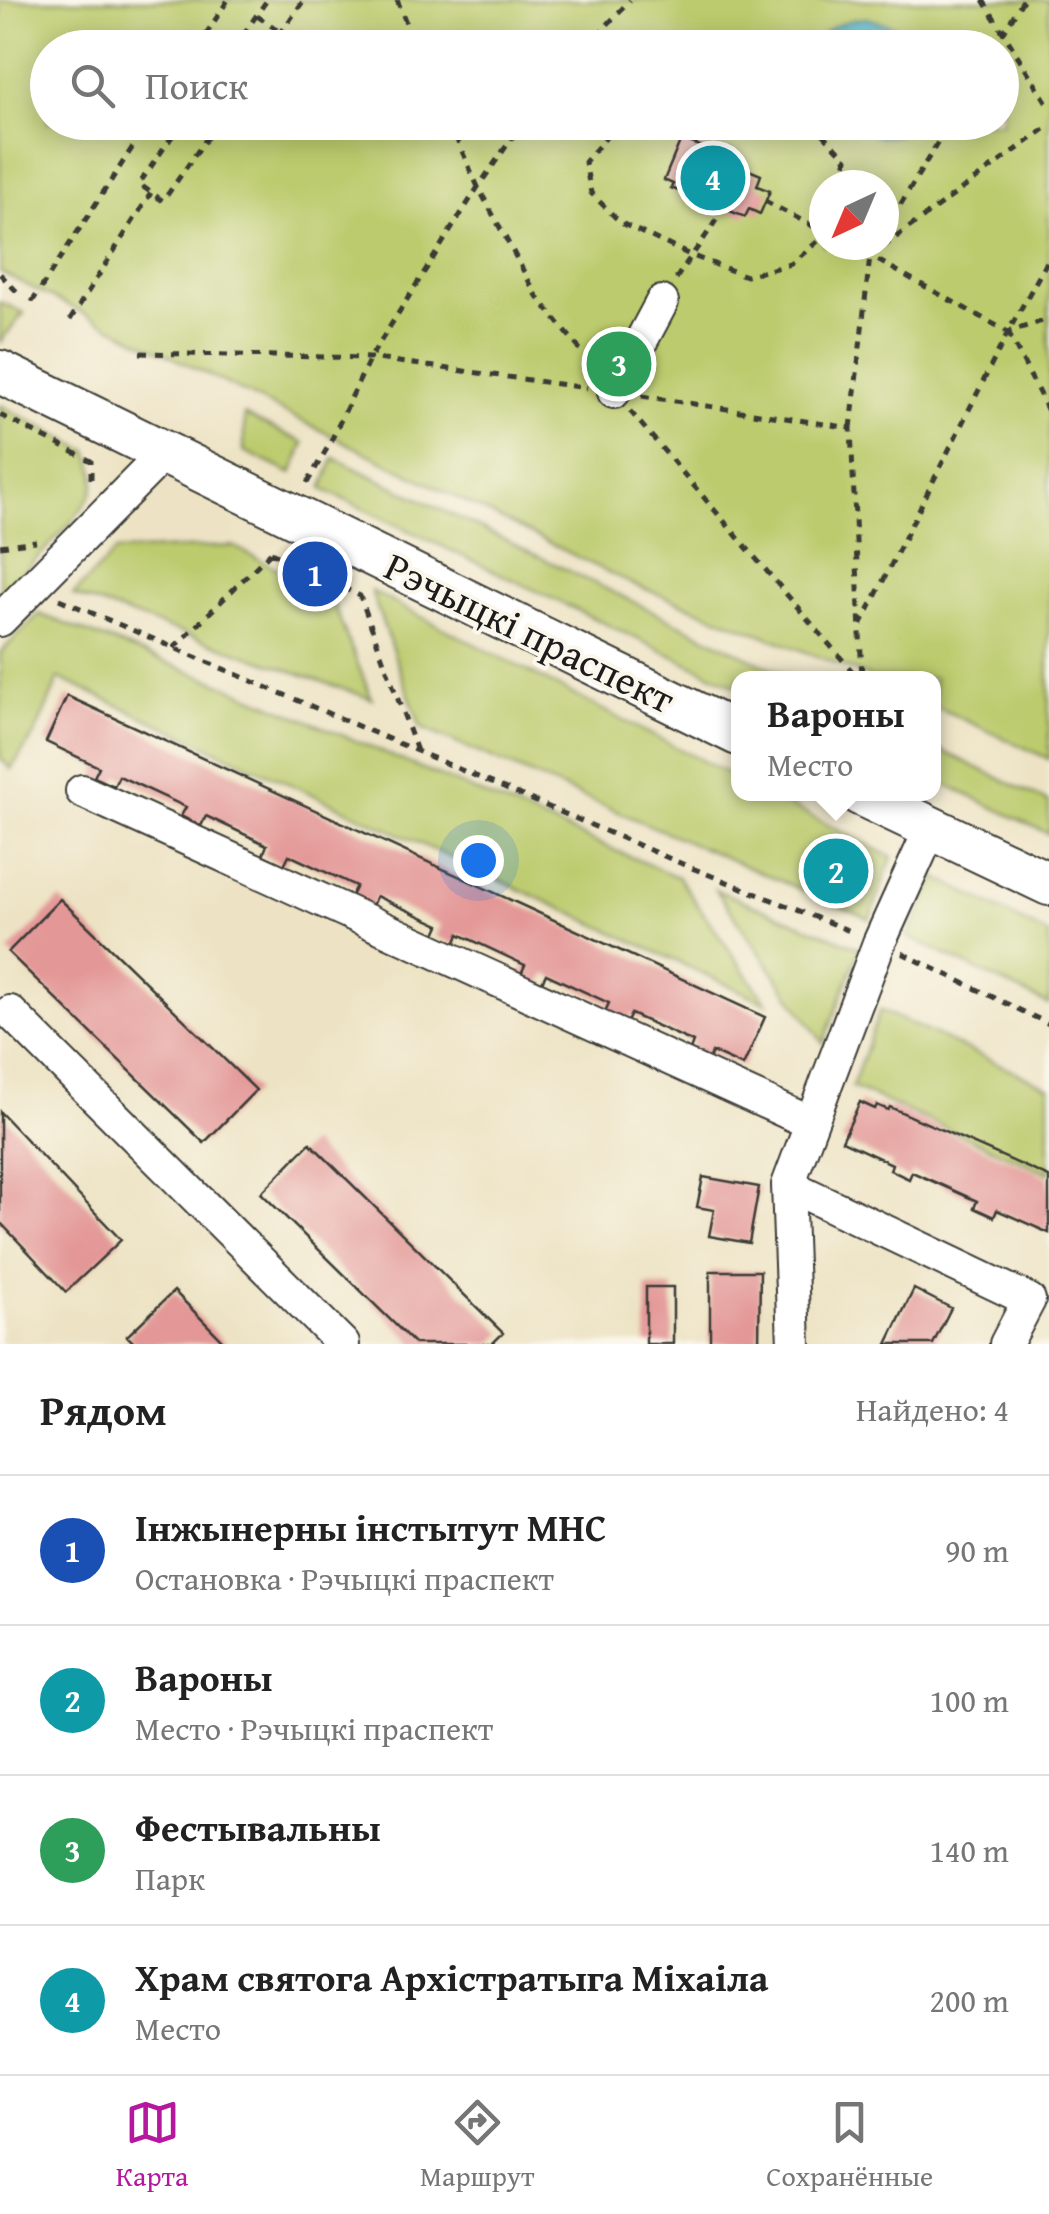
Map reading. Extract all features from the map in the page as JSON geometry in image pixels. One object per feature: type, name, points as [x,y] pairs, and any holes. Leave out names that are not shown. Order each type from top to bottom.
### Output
[{"type":"main road","name":"Рэчыцкі праспект","points":[[0,372],[731,731]]},
{"type":"main road","points":[[875,801],[1049,884]]},
{"type":"street","points":[[614,392],[662,302]]},
{"type":"street","points":[[0,620],[149,468],[160,449]]},
{"type":"street","points":[[82,791],[812,1123]]},
{"type":"street","points":[[794,1344],[788,1185],[879,942],[931,828]]},
{"type":"street","points":[[10,1012],[343,1344]]},
{"type":"street","points":[[788,1185],[1039,1304],[1006,1344]]},
{"type":"path","points":[[209,30],[228,0]]},
{"type":"path","points":[[246,30],[268,0]]},
{"type":"path","points":[[282,30],[304,0]]},
{"type":"path","points":[[397,0],[409,30]]},
{"type":"path","points":[[602,30],[630,0]]},
{"type":"path","points":[[983,0],[1001,30]]},
{"type":"path","points":[[1005,30],[1023,0]]},
{"type":"path","points":[[256,16],[278,30]]},
{"type":"path","points":[[1019,58],[1049,106]]},
{"type":"path","points":[[899,235],[1049,126]]},
{"type":"path","points":[[32,302],[136,140]]},
{"type":"path","points":[[170,140],[139,184],[163,202],[206,140]]},
{"type":"path","points":[[457,140],[537,296],[614,392],[854,671]]},
{"type":"path","points":[[306,484],[370,358],[511,140]]},
{"type":"path","points":[[604,140],[585,162],[591,192],[622,223],[746,276],[791,264],[809,248]]},
{"type":"path","points":[[829,140],[847,159],[844,170]]},
{"type":"path","points":[[899,207],[939,140]]},
{"type":"path","points":[[70,320],[151,193]]},
{"type":"path","points":[[766,201],[809,225]]},
{"type":"path","points":[[662,302],[690,255],[710,235],[723,207]]},
{"type":"path","points":[[859,628],[1049,258]]},
{"type":"path","points":[[860,671],[851,428],[870,260]]},
{"type":"path","points":[[877,260],[1008,332],[1049,413]]},
{"type":"path","points":[[0,274],[22,297]]},
{"type":"path","points":[[1008,332],[1049,319]]},
{"type":"path","points":[[140,353],[370,358],[851,428]]},
{"type":"path","points":[[0,415],[90,462],[91,490]]},
{"type":"path","points":[[0,546],[47,539]]},
{"type":"path","points":[[174,648],[271,552],[360,596],[418,751]]},
{"type":"path","points":[[46,594],[692,868],[879,942],[1049,1024]]},
{"type":"green space","points":[[0,0],[1049,0],[1049,759],[941,709],[941,671],[854,671],[630,583],[0,272]]},
{"type":"green space","points":[[0,302],[24,313],[0,342]]},
{"type":"green space","points":[[0,405],[88,451],[95,479],[88,500],[78,513],[0,595]]},
{"type":"green space","points":[[244,415],[304,443],[292,474],[244,451]]},
{"type":"green space","points":[[334,458],[777,671],[731,671],[731,684],[322,489]]},
{"type":"green space","points":[[233,546],[330,596],[372,699],[73,595],[116,551]]},
{"type":"green space","points":[[371,591],[731,775],[731,801],[781,801],[892,857],[870,919],[421,728]]},
{"type":"green space","points":[[39,614],[212,680],[678,877],[767,1003],[59,678],[36,732],[11,769],[0,758],[0,653]]},
{"type":"green space","points":[[941,750],[1049,802],[1049,834],[941,782]]},
{"type":"green space","points":[[936,877],[1049,935],[1049,1005],[908,937]]},
{"type":"green space","points":[[716,890],[860,948],[823,1044],[823,1043]]},
{"type":"green space","points":[[880,1010],[1049,1087],[1049,1173],[852,1087]]},
{"type":"water","points":[[867,18],[901,30],[830,30]]},
{"type":"building","points":[[684,140],[735,159],[732,163],[761,175],[757,186],[770,191],[760,214],[749,209],[745,217],[671,188],[673,184],[664,180]]},
{"type":"building","points":[[67,696],[765,1017],[743,1066],[712,1052],[708,1062],[689,1053],[693,1042],[631,1014],[626,1024],[604,1014],[609,1003],[546,974],[541,984],[521,974],[525,965],[459,934],[455,945],[435,936],[440,925],[376,896],[372,906],[351,896],[356,886],[289,855],[284,865],[263,855],[267,845],[206,816],[201,826],[181,816],[186,807],[119,776],[114,786],[94,777],[99,767],[46,742]]},
{"type":"building","points":[[60,899],[256,1090],[204,1143],[8,952]]},
{"type":"building","points":[[860,1102],[875,1109],[877,1105],[888,1110],[890,1107],[1049,1177],[1049,1233],[997,1210],[994,1217],[974,1208],[977,1201],[912,1172],[909,1179],[890,1170],[892,1164],[842,1141]]},
{"type":"building","points":[[0,1112],[121,1240],[66,1292],[0,1222]]},
{"type":"building","points":[[310,1143],[503,1333],[492,1344],[415,1344],[261,1193]]},
{"type":"building","points":[[703,1177],[759,1187],[749,1243],[709,1236],[714,1210],[697,1207]]},
{"type":"building","points":[[710,1271],[760,1271],[759,1344],[710,1344]]},
{"type":"building","points":[[646,1287],[673,1287],[673,1344],[646,1344]]},
{"type":"building","points":[[914,1289],[951,1308],[933,1344],[887,1344]]},
{"type":"building","points":[[174,1291],[226,1344],[135,1344],[127,1336]]},
{"type":"place","name":"Храм святога Архістратыга Міхаіла","points":[[713,178]]},
{"type":"place","name":"Фестывальны","points":[[619,364]]},
{"type":"place","name":"Інжынерны інстытут МНС","points":[[315,574]]},
{"type":"place","name":"Вароны","points":[[836,871]]}]
